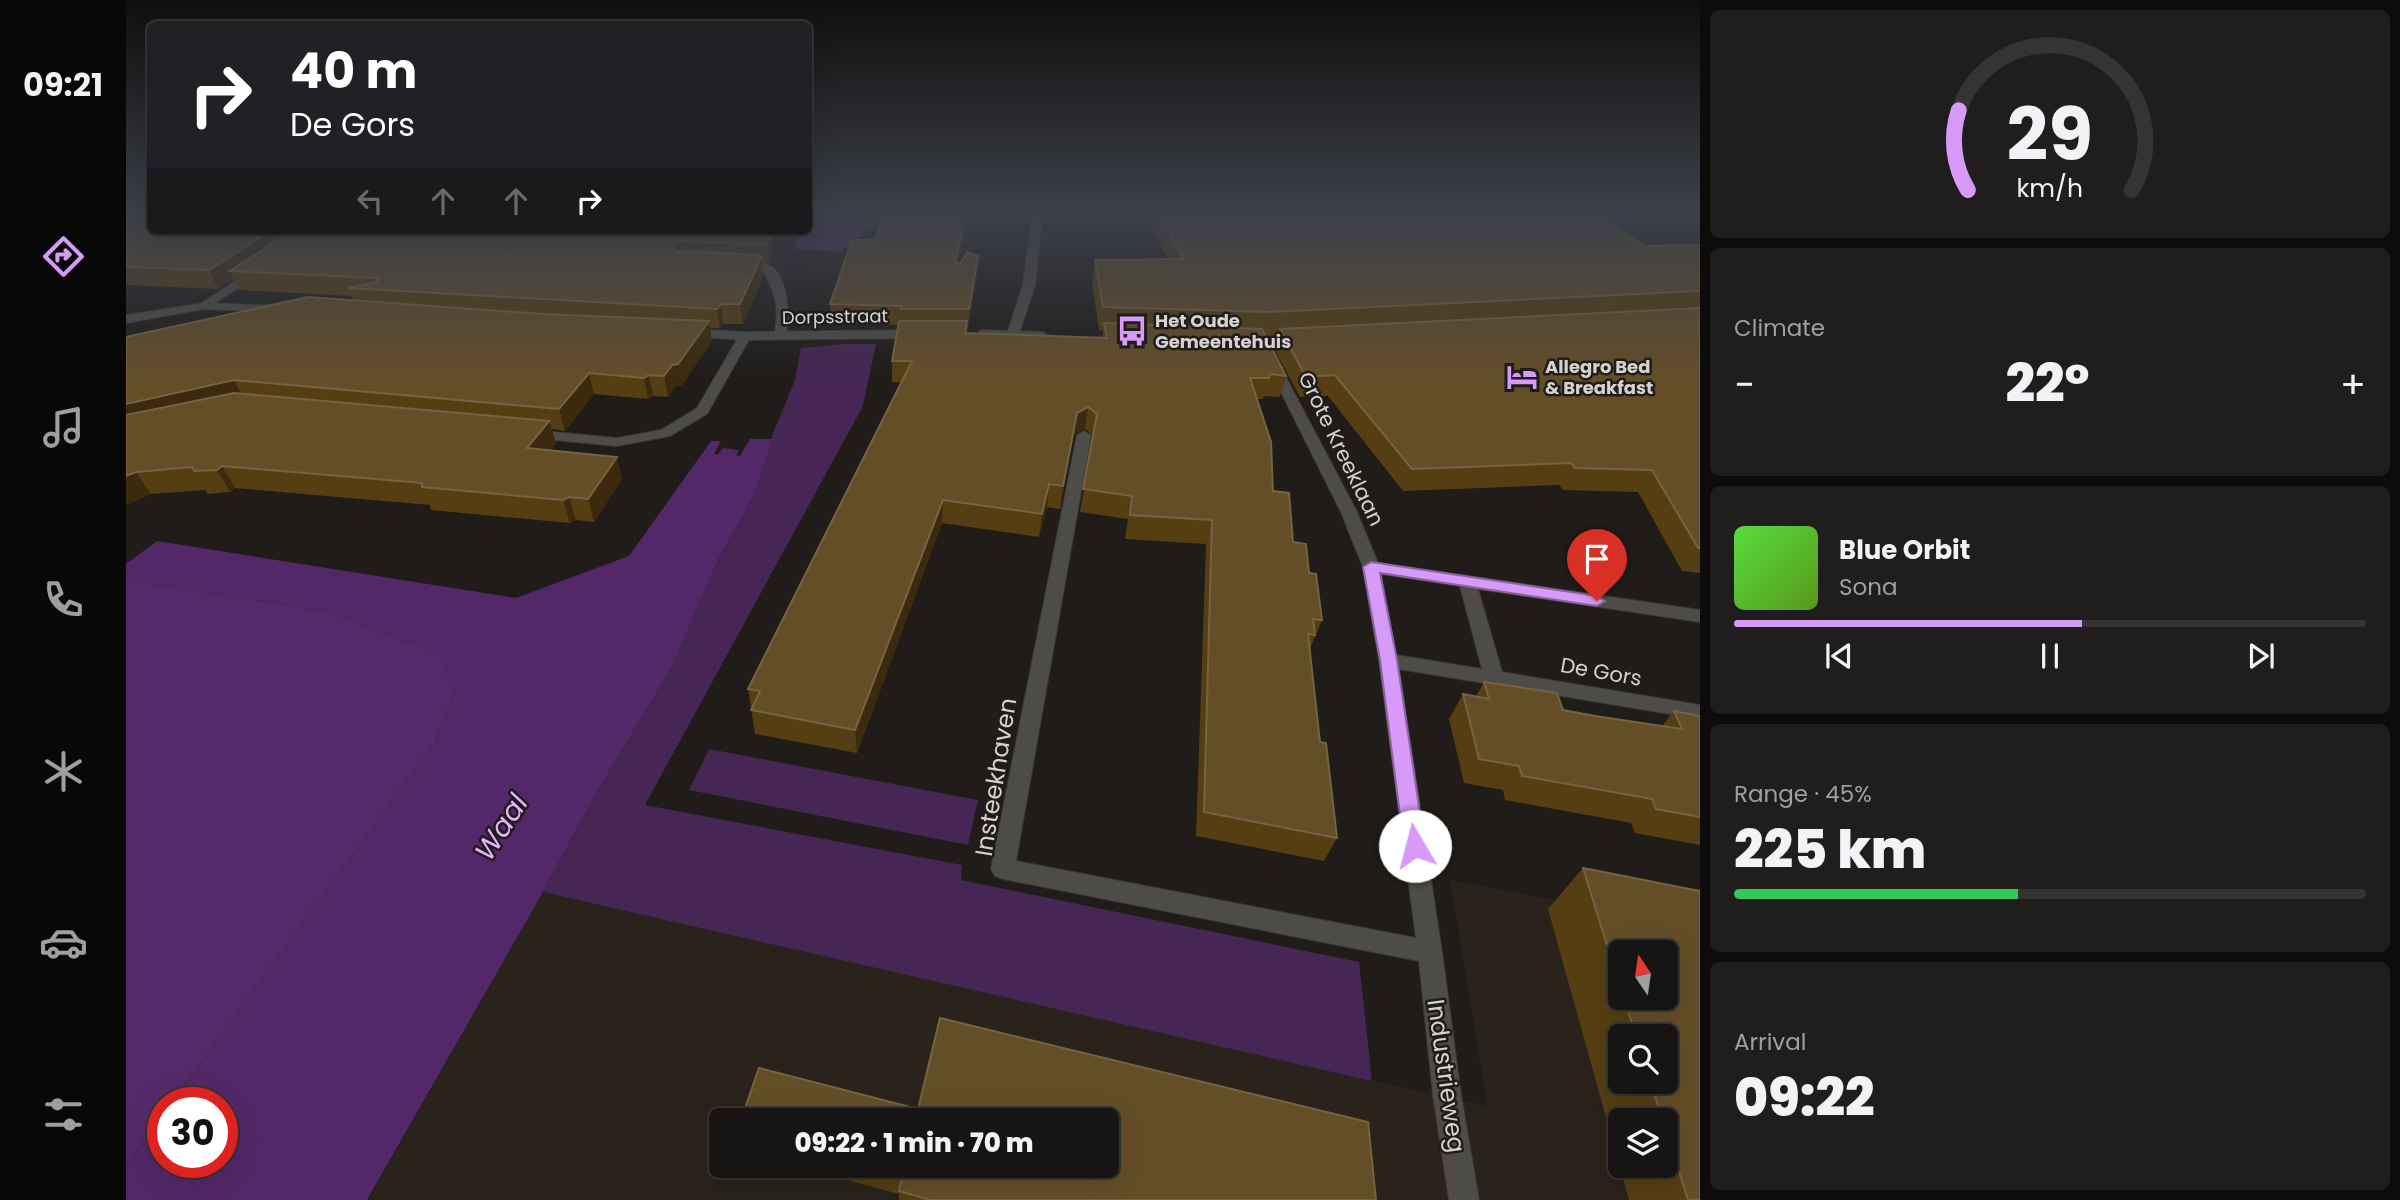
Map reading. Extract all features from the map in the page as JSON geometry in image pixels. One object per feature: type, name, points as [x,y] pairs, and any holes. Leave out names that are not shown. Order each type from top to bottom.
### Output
[{"type":"street","points":[[204,306],[263,267]]},
{"type":"street","points":[[746,267],[767,268],[777,284],[785,310],[774,336]]},
{"type":"street","points":[[1013,334],[1029,285],[1031,267]]},
{"type":"street","points":[[126,319],[204,306],[304,310]]},
{"type":"street","name":"Dorpsstraat","points":[[679,333],[745,336],[937,334]]},
{"type":"street","points":[[975,334],[1054,336]]},
{"type":"street","points":[[521,433],[617,442],[665,433],[702,411],[745,336]]},
{"type":"street","name":"Grote Kreeklaan","points":[[1265,349],[1348,510],[1371,567],[1388,660],[1430,952]]},
{"type":"street","name":"Insteekhaven","points":[[1084,435],[1003,869],[1430,952]]},
{"type":"street","points":[[1371,567],[1700,616]]},
{"type":"street","points":[[1468,582],[1494,677]]},
{"type":"street","name":"De Gors","points":[[1388,660],[1700,712]]},
{"type":"street","name":"Industrieweg","points":[[1430,952],[1447,1095],[1464,1200]]},
{"type":"shaded area","points":[[876,344],[863,406],[645,805],[962,865],[961,880],[1359,962],[1372,1081],[543,892],[595,795],[672,667],[719,558],[753,498],[772,436],[795,380],[801,348]]},
{"type":"shaded area","points":[[126,573],[139,582],[331,612],[404,641],[439,651],[454,695],[435,743],[183,1087],[147,1087],[147,1137],[126,1166]]},
{"type":"shaded area","points":[[709,749],[978,800],[968,845],[689,790]]},
{"type":"shaded area","points":[[1450,880],[1700,927],[1700,1200],[368,1200],[543,892],[1487,1106]]},
{"type":"water","name":"Waal","points":[[750,439],[772,439],[753,498],[719,558],[672,667],[595,795],[543,892],[367,1200],[126,1200],[126,1166],[147,1137],[147,1178],[238,1178],[238,1087],[183,1087],[435,743],[454,695],[438,651],[404,641],[331,612],[138,582],[126,573],[126,564],[157,541],[516,598],[629,556],[711,441],[721,441],[714,454],[718,454],[723,448],[739,450],[736,455],[740,456]]},
{"type":"building","points":[[126,267],[214,267],[209,270]]},
{"type":"building","points":[[236,267],[757,267],[740,304],[721,304],[717,309],[348,288],[377,282],[377,278],[230,271]]},
{"type":"building","points":[[843,267],[976,267],[969,309],[901,309],[901,306],[830,304]]},
{"type":"building","points":[[1096,267],[1700,267],[1700,291],[1268,312],[1103,307]]},
{"type":"building","points":[[308,297],[542,314],[709,321],[678,364],[672,365],[664,376],[649,375],[644,378],[589,373],[559,409],[234,380],[126,404],[126,337]]},
{"type":"building","points":[[1700,308],[1700,548],[1652,470],[1575,468],[1571,463],[1412,469],[1335,375],[1306,377],[1280,329]]},
{"type":"building","points":[[899,321],[967,321],[965,333],[1107,338],[1104,323],[1262,329],[1286,376],[1270,374],[1269,378],[1250,378],[1271,442],[1273,491],[1289,493],[1293,542],[1306,544],[1309,573],[1316,574],[1322,620],[1313,619],[1315,635],[1308,634],[1320,742],[1326,743],[1337,838],[1204,812],[1212,520],[1130,515],[1132,496],[1083,489],[1097,414],[1088,407],[1077,413],[1063,486],[1049,484],[1042,514],[943,500],[855,730],[751,710],[760,691],[748,689],[912,361],[892,361]]},
{"type":"building","points":[[234,393],[549,421],[527,448],[617,457],[588,499],[569,497],[563,500],[422,487],[422,483],[222,466],[217,470],[194,471],[192,467],[136,472],[126,476],[126,415]]},
{"type":"building","points":[[1484,682],[1557,693],[1563,710],[1595,716],[1682,729],[1674,711],[1700,716],[1700,817],[1656,809],[1652,799],[1522,776],[1519,766],[1479,759],[1463,694],[1489,699]]},
{"type":"building","points":[[1583,868],[1700,891],[1700,1200],[1688,1200],[1678,1168],[1678,1108],[1659,1108],[1654,1094],[1678,1094],[1678,1024],[1632,1024],[1628,1010],[1678,1010],[1678,940],[1608,940],[1608,948]]},
{"type":"building","points":[[940,1018],[1368,1122],[1376,1200],[930,1200],[899,1191],[902,1178],[1119,1178],[1119,1108],[918,1108]]},
{"type":"building","points":[[759,1068],[914,1108],[745,1108]]},
{"type":"place","name":"Het Oude Gemeentehuis","points":[[1132,331]]},
{"type":"place","name":"Allegro Bed & Breakfast","points":[[1522,377]]},
{"type":"route","points":[[1415,846],[1388,660],[1371,567],[1597,601]]}]
